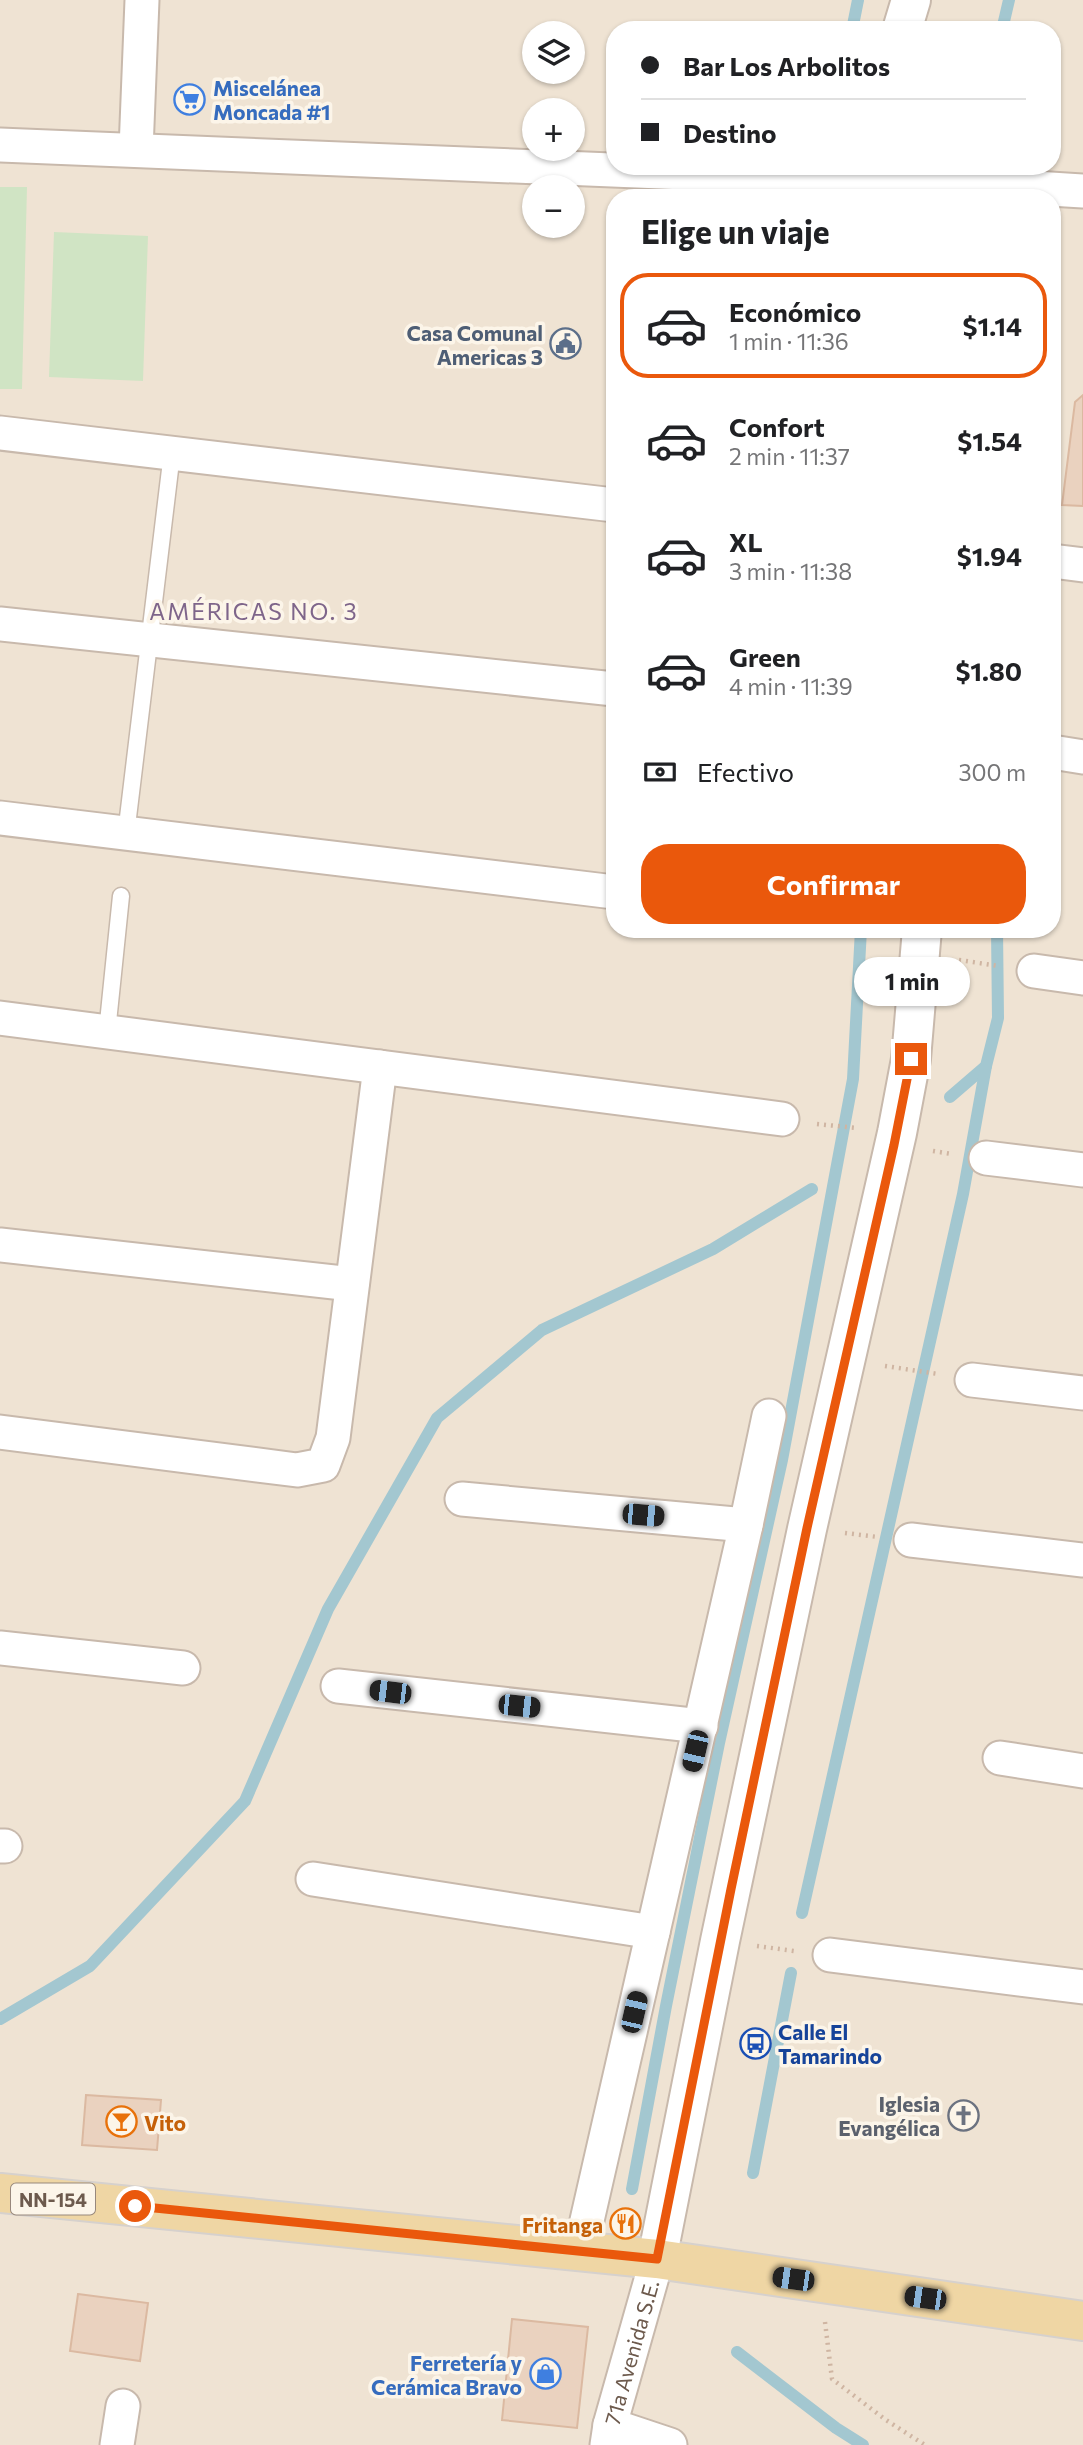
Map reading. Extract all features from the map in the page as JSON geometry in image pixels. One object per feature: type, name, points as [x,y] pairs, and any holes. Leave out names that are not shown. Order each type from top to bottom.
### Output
[{"type":"main road","name":"NN-154","points":[[0,2193],[657,2259],[1083,2321]]},
{"type":"street","points":[[136,150],[142,0]]},
{"type":"street","points":[[905,21],[911,0]]},
{"type":"street","points":[[0,145],[606,169]]},
{"type":"street","points":[[760,175],[1042,189]]},
{"type":"street","points":[[1061,190],[1083,191]]},
{"type":"street","points":[[0,433],[606,504]]},
{"type":"street","points":[[1061,562],[1083,565]]},
{"type":"street","points":[[0,624],[606,688]]},
{"type":"street","points":[[1061,753],[1083,757]]},
{"type":"street","points":[[0,818],[606,891]]},
{"type":"street","points":[[657,2259],[720,1941],[807,1528],[897,1133],[911,1059],[921,938]]},
{"type":"street","points":[[1019,969],[1083,978]]},
{"type":"street","points":[[0,1018],[782,1119]]},
{"type":"street","points":[[0,1432],[298,1471],[323,1465],[333,1438],[380,1067]]},
{"type":"street","points":[[986,1158],[1083,1170]]},
{"type":"street","points":[[0,1245],[352,1284]]},
{"type":"street","points":[[972,1380],[1083,1393]]},
{"type":"street","points":[[580,2251],[701,1726],[769,1416]]},
{"type":"street","points":[[462,1499],[746,1525]]},
{"type":"street","points":[[911,1540],[1083,1560]]},
{"type":"street","points":[[0,1648],[183,1668]]},
{"type":"street","points":[[338,1686],[701,1726]]},
{"type":"street","points":[[1000,1758],[1083,1771]]},
{"type":"street","points":[[313,1879],[653,1932]]},
{"type":"street","points":[[830,1955],[1083,1987]]},
{"type":"street","name":"71a Avenida S.E.","points":[[608,2435],[657,2259]]},
{"type":"street","points":[[117,2445],[123,2406]]},
{"type":"street","points":[[608,2435],[670,2445]]},
{"type":"lane","points":[[126,834],[172,453]]},
{"type":"lane","points":[[107,1032],[121,896]]},
{"type":"path","points":[[972,962],[1019,969]]},
{"type":"path","points":[[831,1125],[862,1128]]},
{"type":"path","points":[[820,2283],[832,2379],[886,2420],[925,2445]]},
{"type":"shaded area","points":[[0,0],[1083,0],[1083,2445],[0,2445]]},
{"type":"green space","points":[[0,187],[27,187],[22,389],[0,389]]},
{"type":"green space","points":[[54,232],[148,236],[143,381],[49,377]]},
{"type":"building","points":[[1083,395],[1083,506],[1062,505],[1075,402]]},
{"type":"building","name":"Vito","points":[[86,2095],[161,2100],[157,2150],[82,2145]]},
{"type":"building","points":[[78,2294],[148,2303],[140,2361],[70,2351]]},
{"type":"building","name":"Ferretería y Cerámica Bravo","points":[[512,2319],[588,2327],[577,2428],[502,2420]]},
{"type":"waterway","points":[[854,21],[858,0]]},
{"type":"waterway","points":[[1004,21],[1009,0]]},
{"type":"waterway","points":[[632,2189],[719,1743],[782,1460],[853,1079],[861,938]]},
{"type":"waterway","points":[[950,1097],[986,1066],[998,1018],[997,938]]},
{"type":"waterway","points":[[802,1913],[963,1194],[986,1066]]},
{"type":"waterway","points":[[0,2019],[90,1966],[245,1801],[328,1609],[437,1418],[542,1330],[713,1249],[812,1189]]},
{"type":"waterway","points":[[753,2173],[791,1973]]},
{"type":"waterway","points":[[737,2352],[836,2428],[863,2445]]},
{"type":"place","name":"Miscelánea Moncada #1","points":[[190,99]]},
{"type":"place","name":"Casa Comunal Americas 3","points":[[566,344]]},
{"type":"place","name":"Calle El Tamarindo","points":[[755,2043]]},
{"type":"place","name":"Iglesia Evangélica","points":[[963,2115]]},
{"type":"place","name":"Vito","points":[[121,2122]]},
{"type":"place","name":"Fritanga","points":[[626,2224]]},
{"type":"place","name":"Ferretería y Cerámica Bravo","points":[[545,2374]]},
{"type":"district","name":"AMÉRICAS NO. 3","points":[[254,611]]},
{"type":"route","points":[[135,2206],[657,2259],[720,1941],[807,1528],[911,1059]]}]
